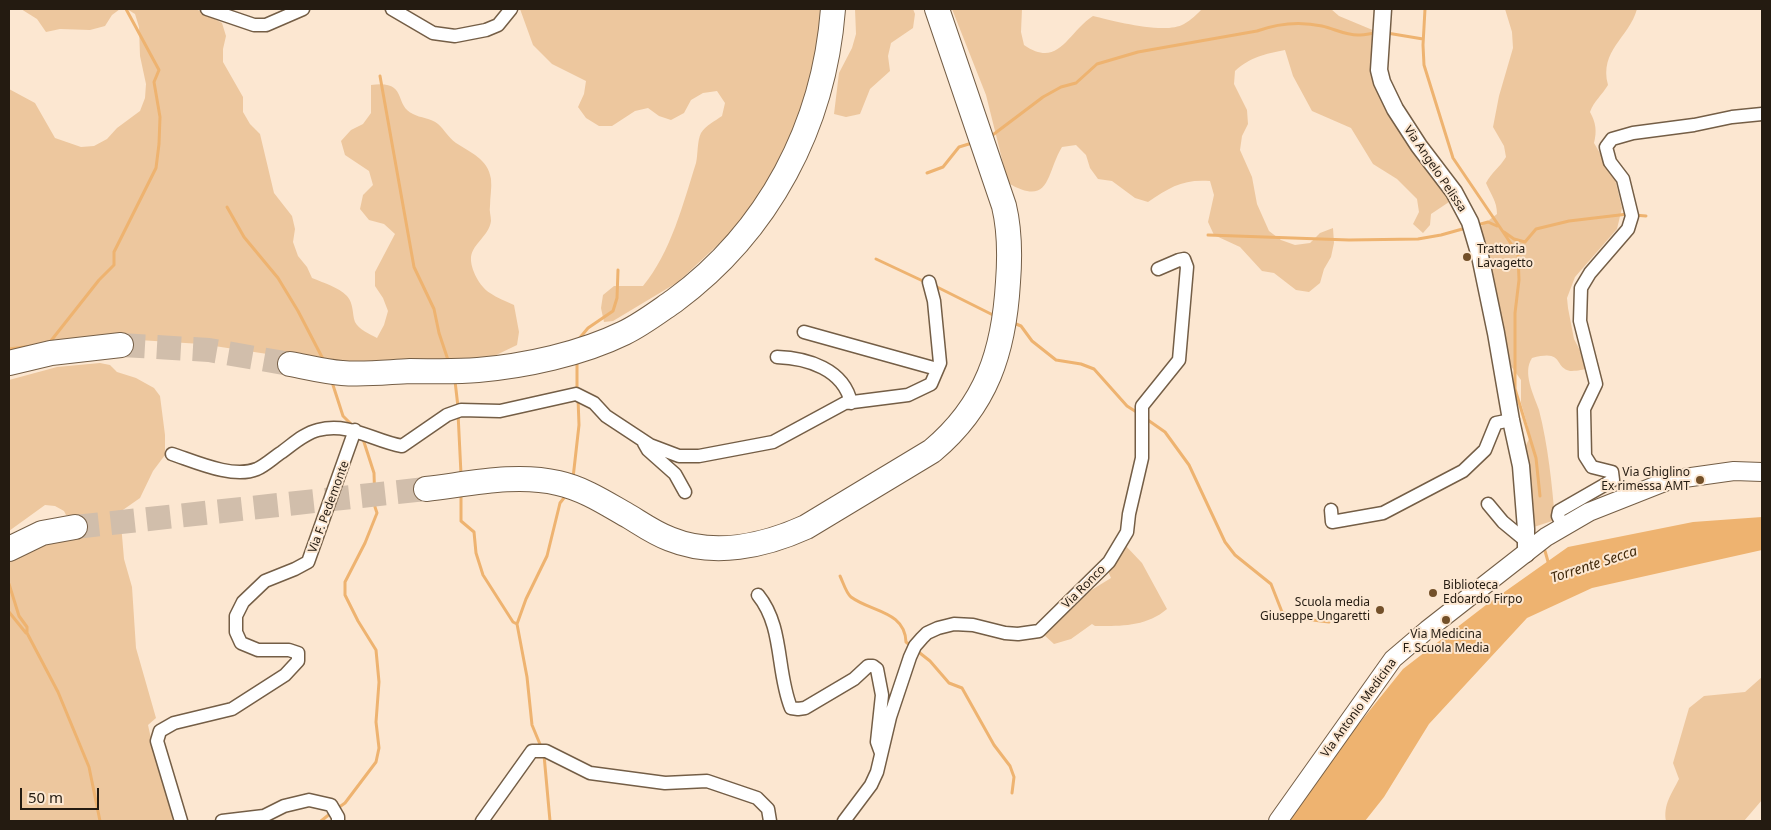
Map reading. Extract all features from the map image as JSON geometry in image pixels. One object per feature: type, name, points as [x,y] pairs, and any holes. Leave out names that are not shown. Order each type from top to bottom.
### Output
[{"type":"highway","points":[[290,364],[343,373],[500,368],[570,352],[624,333],[664,308],[695,285],[745,233],[782,181],[816,101],[828,56],[833,9]]},
{"type":"highway","points":[[426,489],[510,480],[537,480],[558,483],[589,493],[670,539],[701,547],[729,548],[769,541],[806,527],[932,451],[943,442],[976,401],[986,385],[994,364],[1006,319],[1010,256],[1004,206],[937,9]]},
{"type":"highway","points":[[9,363],[51,353],[121,345]]},
{"type":"highway","points":[[9,549],[42,533],[74,527]]},
{"type":"main road","name":"Via Antonio Medicina","points":[[1278,821],[1393,658],[1526,547],[1589,512],[1670,480],[1734,471],[1762,472]]},
{"type":"street","points":[[208,9],[254,25],[266,25],[303,9]]},
{"type":"street","points":[[392,9],[432,33],[455,36],[486,30],[498,25],[511,9]]},
{"type":"street","name":"Via Angelo Pelissa","points":[[1383,9],[1380,70],[1382,82],[1395,109],[1419,146],[1454,192],[1470,222],[1480,256],[1521,466],[1526,547]]},
{"type":"street","points":[[1563,526],[1558,516],[1559,511],[1613,480],[1612,472],[1592,467],[1585,456],[1584,409],[1596,384],[1580,321],[1582,288],[1590,273],[1628,229],[1632,216],[1622,180],[1610,162],[1606,147],[1612,139],[1634,132],[1762,114]]},
{"type":"street","name":"Via Ronco","points":[[844,821],[871,785],[882,755],[890,717],[910,658],[915,646],[927,633],[954,624],[972,625],[1018,634],[1039,631],[1108,562],[1127,532],[1128,514],[1142,458],[1142,406],[1179,360],[1187,267],[1184,259],[1158,269]]},
{"type":"street","points":[[172,454],[223,471],[248,472],[258,469],[296,442],[317,430],[338,428],[355,430],[387,444],[402,446],[448,414],[461,410],[500,411],[576,394],[594,403],[606,416],[650,445],[679,456],[708,454],[773,442],[845,404],[908,395],[931,384],[940,363],[934,301],[929,282]]},
{"type":"street","points":[[804,332],[937,369]]},
{"type":"street","points":[[777,356],[794,357],[810,362],[838,377],[845,386],[851,403]]},
{"type":"street","points":[[1331,510],[1332,522],[1384,513],[1463,471],[1485,450],[1496,424],[1511,420]]},
{"type":"street","name":"Via F. Pedemonte","points":[[181,821],[157,741],[160,730],[174,723],[232,709],[285,675],[298,661],[298,653],[289,650],[258,650],[241,643],[236,632],[236,616],[244,602],[265,580],[308,562],[355,430]]},
{"type":"street","points":[[643,440],[648,450],[675,474],[685,492]]},
{"type":"street","points":[[1488,504],[1526,547]]},
{"type":"street","points":[[758,595],[765,604],[777,635],[785,694],[791,708],[798,710],[805,708],[854,679],[868,666],[876,668],[882,695],[877,742],[882,755]]},
{"type":"street","points":[[482,821],[532,751],[546,751],[590,773],[665,783],[707,781],[757,798],[768,809],[770,821]]},
{"type":"street","points":[[222,821],[264,816],[284,806],[309,800],[331,805],[338,817],[338,821]]},
{"type":"shaded area","points":[[21,9],[120,9],[112,15],[105,26],[90,30],[60,29],[46,32],[37,19]]},
{"type":"shaded area","points":[[127,9],[196,9],[222,23],[226,36],[223,62],[243,97],[243,112],[250,124],[260,134],[274,193],[292,216],[295,229],[293,242],[298,256],[307,267],[312,278],[335,288],[347,296],[351,302],[357,325],[365,332],[377,338],[384,325],[388,311],[383,298],[375,286],[375,272],[395,234],[384,224],[369,220],[360,209],[363,195],[373,185],[369,171],[345,155],[341,141],[351,130],[363,124],[371,113],[371,85],[383,84],[391,86],[399,94],[407,110],[435,122],[456,143],[483,161],[491,179],[491,221],[487,231],[472,252],[471,262],[476,277],[486,290],[514,305],[519,332],[517,345],[492,357],[453,363],[358,363],[294,358],[201,344],[139,340],[92,340],[9,354],[9,89],[35,103],[55,138],[81,147],[94,146],[107,139],[117,128],[140,111],[145,98],[146,84],[140,56],[139,27],[135,14]]},
{"type":"shaded area","points":[[520,9],[820,9],[819,36],[806,105],[755,210],[678,282],[613,321],[604,322],[601,308],[603,295],[614,286],[643,286],[653,273],[669,243],[681,211],[696,163],[701,133],[708,125],[722,116],[725,103],[717,91],[703,93],[691,100],[684,113],[671,120],[659,116],[648,108],[635,111],[612,126],[599,126],[586,118],[578,107],[584,94],[586,81],[552,64],[533,45]]},
{"type":"shaded area","points":[[855,9],[913,9],[915,14],[913,28],[891,43],[888,56],[890,71],[870,89],[860,114],[846,117],[834,114],[839,73],[852,48],[856,34]]},
{"type":"shaded area","points":[[952,9],[1022,9],[1021,32],[1024,45],[1036,51],[1046,53],[1062,46],[1093,16],[1139,26],[1165,28],[1184,24],[1202,9],[1331,9],[1339,16],[1375,31],[1372,71],[1452,200],[1431,214],[1430,225],[1423,233],[1413,224],[1419,212],[1417,199],[1397,179],[1373,164],[1351,128],[1312,111],[1293,76],[1285,50],[1252,59],[1235,71],[1234,84],[1247,110],[1248,124],[1242,136],[1240,150],[1252,177],[1257,204],[1269,231],[1281,240],[1295,245],[1310,243],[1320,233],[1333,228],[1334,243],[1331,257],[1324,269],[1320,283],[1309,292],[1296,290],[1274,273],[1262,271],[1240,247],[1214,235],[1208,222],[1214,195],[1210,181],[1192,181],[1177,185],[1148,202],[1135,198],[1112,181],[1098,179],[1090,168],[1086,155],[1076,145],[1062,147],[1045,184],[1040,189],[1032,192],[1022,190],[1008,183],[986,95]]},
{"type":"shaded area","points":[[1505,9],[1637,9],[1628,28],[1611,53],[1606,73],[1608,85],[1590,112],[1595,127],[1594,143],[1615,179],[1622,208],[1617,229],[1575,277],[1567,298],[1574,339],[1587,364],[1586,369],[1570,371],[1565,369],[1554,357],[1549,356],[1532,358],[1529,364],[1530,384],[1539,410],[1547,451],[1555,520],[1534,527],[1524,449],[1529,439],[1528,427],[1521,403],[1521,380],[1508,362],[1480,227],[1497,214],[1495,202],[1486,183],[1506,157],[1504,146],[1493,127],[1499,96],[1513,48],[1512,32]]},
{"type":"shaded area","points":[[100,363],[110,365],[117,372],[136,378],[154,388],[160,396],[165,435],[165,455],[153,471],[140,498],[120,512],[124,559],[132,587],[136,648],[156,718],[148,725],[171,807],[173,821],[9,821],[9,561],[43,544],[80,535],[78,515],[66,515],[64,511],[55,506],[45,505],[9,531],[9,380],[57,367]]},
{"type":"shaded area","points":[[1125,545],[1142,563],[1167,609],[1150,619],[1132,624],[1095,626],[1092,624],[1071,639],[1054,644],[1043,634],[1072,602],[1111,578],[1107,569]]},
{"type":"shaded area","points":[[1762,677],[1762,800],[1744,821],[1666,821],[1667,804],[1679,779],[1673,763],[1689,708],[1704,696],[1745,692]]},
{"type":"water","name":"Torrente Secca","points":[[1762,517],[1762,550],[1592,588],[1527,618],[1429,724],[1384,797],[1365,821],[1289,821],[1329,761],[1403,669],[1486,605],[1568,547],[1693,522]]},
{"type":"waterway","points":[[50,342],[99,280],[114,265],[114,252],[156,168],[160,117],[154,82],[159,70],[126,9]]},
{"type":"waterway","points":[[1425,9],[1424,65],[1453,158],[1518,254],[1519,280],[1515,313],[1515,389],[1536,458],[1540,496]]},
{"type":"waterway","points":[[990,137],[1043,97],[1061,87],[1076,83],[1097,64],[1138,52],[1289,24],[1314,24],[1355,35],[1376,33]]},
{"type":"waterway","points":[[1387,33],[1423,39]]},
{"type":"waterway","points":[[380,76],[414,267],[434,309],[439,333],[449,363]]},
{"type":"waterway","points":[[927,173],[943,167],[959,147],[972,143]]},
{"type":"waterway","points":[[227,207],[244,237],[278,278],[324,361]]},
{"type":"waterway","points":[[1504,232],[1514,239],[1525,242],[1536,229],[1569,221],[1628,214]]},
{"type":"waterway","points":[[1634,215],[1646,216]]},
{"type":"waterway","points":[[1477,225],[1488,222],[1497,226]]},
{"type":"waterway","points":[[1208,235],[1349,240],[1418,239],[1466,228]]},
{"type":"waterway","points":[[876,259],[925,282]]},
{"type":"waterway","points":[[578,340],[588,328],[613,311],[617,298],[618,270]]},
{"type":"waterway","points":[[933,285],[995,316]]},
{"type":"waterway","points":[[1016,324],[1021,326],[1032,341],[1056,360],[1081,364],[1094,369],[1127,406],[1138,413]]},
{"type":"waterway","points":[[9,349],[32,346]]},
{"type":"waterway","points":[[577,361],[577,392]]},
{"type":"waterway","points":[[455,381],[458,407]]},
{"type":"waterway","points":[[332,382],[343,416],[353,426]]},
{"type":"waterway","points":[[573,478],[579,425],[578,398]]},
{"type":"waterway","points":[[458,413],[461,474]]},
{"type":"waterway","points":[[1145,418],[1165,432],[1189,465],[1225,542],[1235,555],[1271,584],[1282,612],[1296,618],[1329,622]]},
{"type":"waterway","points":[[338,808],[345,803],[376,762],[379,748],[376,722],[379,682],[376,650],[345,595],[345,582],[365,543],[377,513],[375,507],[374,473],[363,439]]},
{"type":"waterway","points":[[542,749],[532,725],[527,677],[517,624],[526,599],[547,556],[560,503],[567,494]]},
{"type":"waterway","points":[[461,496],[461,521],[474,532],[476,553],[483,575],[513,622],[517,624]]},
{"type":"waterway","name":"Torrente Secca","points":[[1545,551],[1549,565]]},
{"type":"waterway","points":[[840,576],[851,597],[886,614],[900,624],[906,642],[911,646]]},
{"type":"waterway","points":[[9,584],[19,616],[27,627],[27,633],[58,692],[89,767],[100,821]]},
{"type":"waterway","points":[[9,612],[26,633]]},
{"type":"waterway","points":[[916,650],[930,661],[949,683],[962,688],[994,745],[1010,766],[1014,777],[1012,793]]},
{"type":"waterway","points":[[544,755],[550,821]]},
{"type":"waterway","points":[[321,821],[331,813]]},
{"type":"tunnel","points":[[121,345],[209,350],[290,364]]},
{"type":"tunnel","points":[[75,527],[426,489]]},
{"type":"place","name":"Trattoria Lavagetto","points":[[1467,257]]},
{"type":"place","name":"Via Ghiglino Ex rimessa AMT","points":[[1700,480]]},
{"type":"place","name":"Biblioteca Edoardo Firpo","points":[[1433,593]]},
{"type":"place","name":"Scuola media Giuseppe Ungaretti","points":[[1380,610]]},
{"type":"place","name":"Via Medicina F. Scuola Media","points":[[1446,620]]}]
